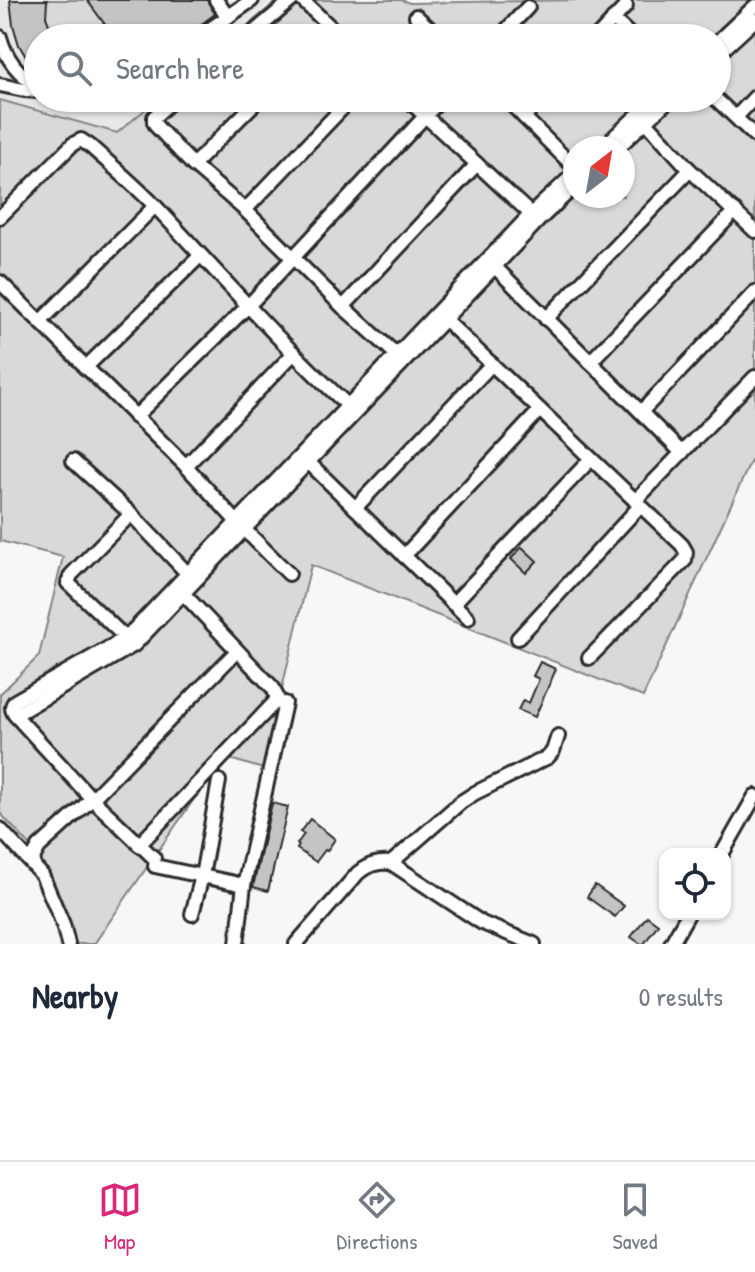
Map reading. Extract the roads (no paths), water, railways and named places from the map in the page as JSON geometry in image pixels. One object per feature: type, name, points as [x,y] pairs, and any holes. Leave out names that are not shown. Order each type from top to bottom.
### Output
[{"type":"street","points":[[216,0],[228,17]]},
{"type":"street","points":[[218,24],[252,0]]},
{"type":"street","points":[[264,24],[292,0]]},
{"type":"street","points":[[302,0],[327,24]]},
{"type":"street","points":[[609,24],[626,6]]},
{"type":"street","points":[[731,29],[755,6]]},
{"type":"street","points":[[512,24],[528,7]]},
{"type":"street","points":[[416,16],[425,24]]},
{"type":"street","points":[[613,19],[618,24]]},
{"type":"street","points":[[731,42],[755,20]]},
{"type":"street","points":[[0,37],[11,63],[24,78]]},
{"type":"street","points":[[0,85],[24,90]]},
{"type":"street","points":[[736,117],[755,97]]},
{"type":"street","points":[[159,112],[154,122],[157,127],[193,165],[245,210],[399,360]]},
{"type":"street","points":[[193,165],[246,112]]},
{"type":"street","points":[[245,210],[339,112]]},
{"type":"street","points":[[421,112],[534,218]]},
{"type":"street","points":[[135,417],[249,305],[429,112]]},
{"type":"street","points":[[519,112],[563,158]]},
{"type":"street","points":[[524,117],[528,112]]},
{"type":"street","points":[[627,136],[646,112]]},
{"type":"street","points":[[618,136],[651,112]]},
{"type":"street","points":[[730,112],[755,136]]},
{"type":"street","points":[[642,118],[690,170],[755,231]]},
{"type":"street","points":[[0,217],[73,144],[81,140],[155,206],[351,409]]},
{"type":"street","points":[[343,307],[477,164]]},
{"type":"street","points":[[546,319],[690,170]]},
{"type":"street","points":[[244,885],[154,862],[11,709],[15,701],[130,642],[563,184]]},
{"type":"street","points":[[534,218],[563,195]]},
{"type":"street","points":[[41,321],[155,206]]},
{"type":"street","points":[[590,362],[735,211]]},
{"type":"street","points":[[85,368],[200,256]]},
{"type":"street","points":[[491,263],[682,453]]},
{"type":"street","points":[[0,282],[186,466],[289,574]]},
{"type":"street","points":[[641,412],[755,292]]},
{"type":"street","points":[[441,315],[686,552],[685,560],[589,658]]},
{"type":"street","points":[[186,466],[294,353]]},
{"type":"street","points":[[355,508],[492,364]]},
{"type":"street","points":[[518,638],[682,453],[755,377]]},
{"type":"street","points":[[404,556],[540,410]]},
{"type":"street","points":[[304,458],[468,618]]},
{"type":"street","points":[[453,604],[591,459]]},
{"type":"street","points":[[73,461],[131,514],[188,574]]},
{"type":"street","points":[[130,642],[68,583],[71,575],[131,514]]},
{"type":"street","points":[[179,590],[188,574],[240,526]]},
{"type":"street","points":[[139,845],[277,697],[276,692],[179,590]]},
{"type":"street","points":[[33,865],[39,847],[92,799],[237,651]]},
{"type":"street","points":[[237,944],[244,885],[285,703]]},
{"type":"street","points":[[391,863],[461,802],[548,757],[558,736]]},
{"type":"street","points":[[192,914],[219,781]]},
{"type":"street","points":[[725,848],[755,796]]},
{"type":"street","points":[[0,829],[42,875],[68,944]]},
{"type":"street","points":[[296,944],[358,873],[367,865],[381,862],[391,863],[482,923],[534,944]]},
{"type":"street","points":[[671,944],[685,920]]}]
